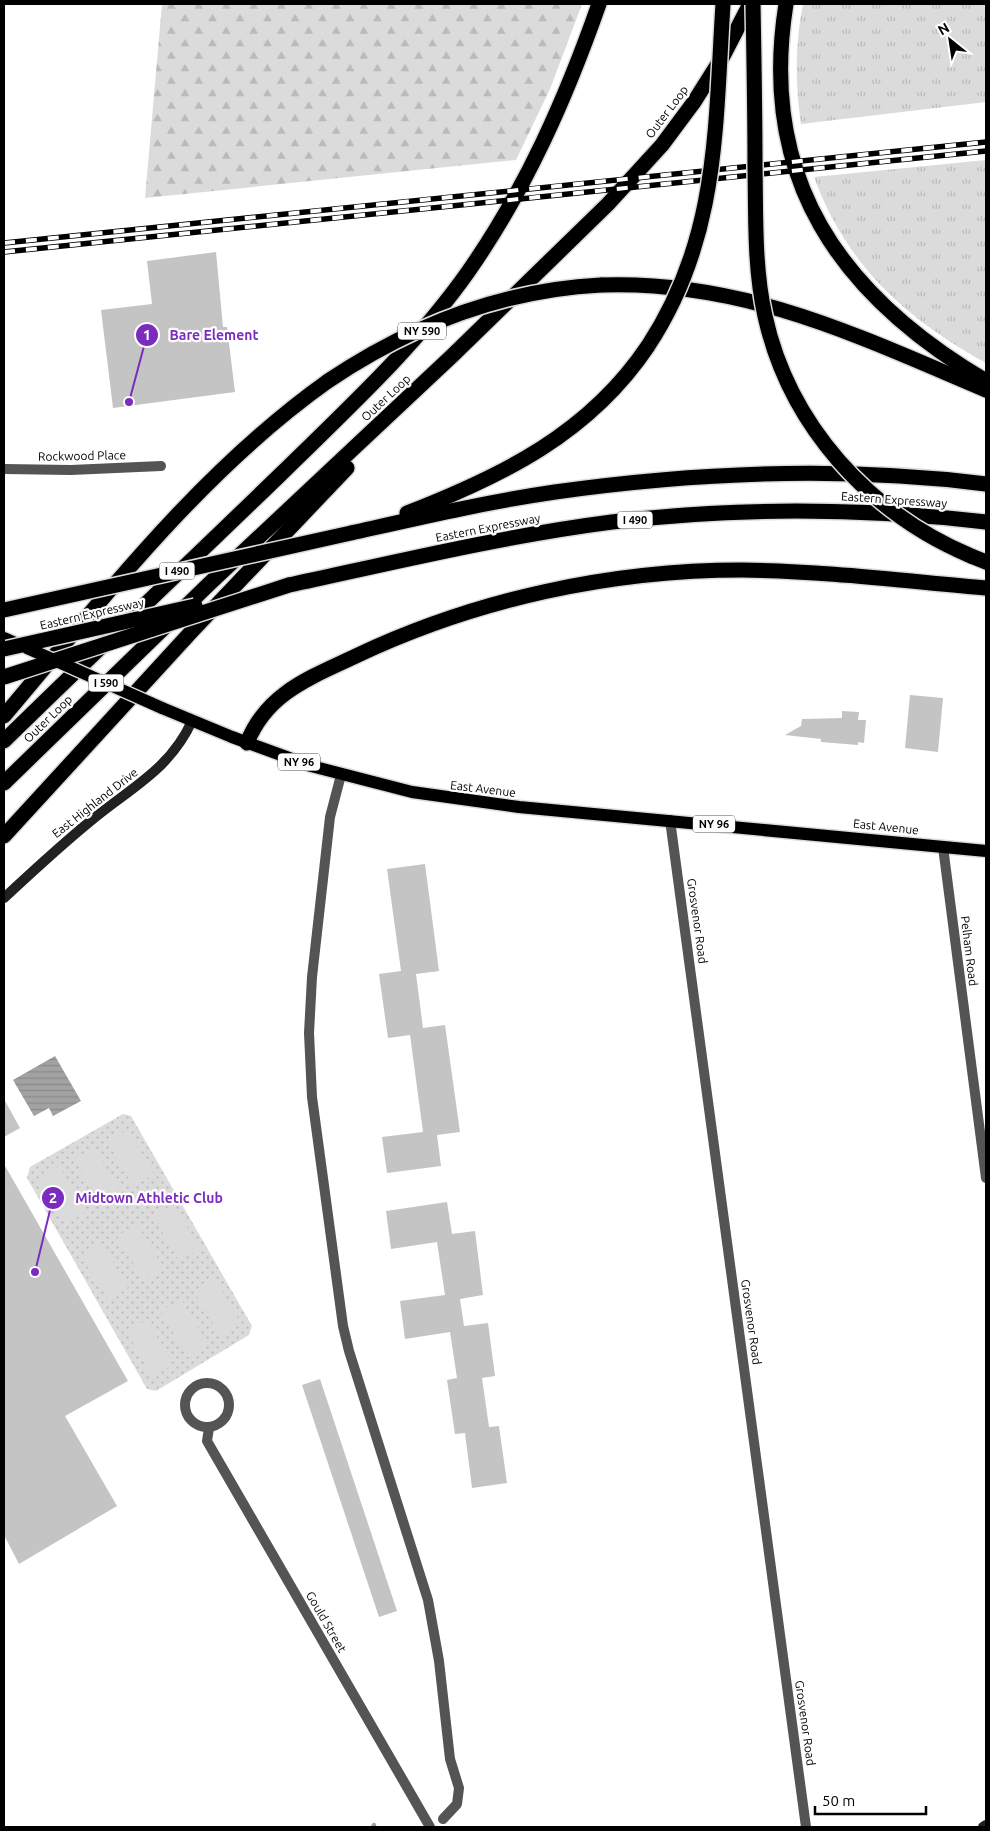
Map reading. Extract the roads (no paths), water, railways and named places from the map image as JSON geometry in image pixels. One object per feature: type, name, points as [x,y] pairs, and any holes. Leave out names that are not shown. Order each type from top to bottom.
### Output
[{"type":"highway","name":"Outer Loop","points":[[4,741],[157,595],[374,382],[418,335],[452,294],[498,226],[537,156],[571,81],[599,4]]},
{"type":"highway","points":[[350,533],[452,495],[501,473],[535,454],[567,432],[607,396],[648,346],[682,284],[696,247],[704,214],[713,146],[723,4]]},
{"type":"highway","name":"Outer Loop","points":[[4,783],[209,584],[453,356],[588,224],[662,145],[709,80],[752,4]]},
{"type":"highway","points":[[752,4],[757,258],[765,316],[782,370],[803,412],[820,437],[858,482],[880,502],[913,526],[986,562]]},
{"type":"highway","points":[[786,4],[781,62],[785,119],[800,180],[816,217],[842,260],[878,302],[928,343],[986,381]]},
{"type":"highway","points":[[4,716],[161,531],[192,498],[262,433],[328,381],[394,341],[453,315],[535,293],[601,285],[683,288],[716,293],[772,306],[840,329],[986,390]]},
{"type":"highway","points":[[4,836],[186,637],[453,356]]},
{"type":"highway","name":"Eastern Expressway","points":[[4,610],[350,533],[554,492],[715,475],[796,473],[874,474],[986,484]]},
{"type":"highway","name":"Eastern Expressway","points":[[4,649],[289,585],[506,539],[586,526],[667,516],[812,511],[884,513],[986,522]]},
{"type":"highway","points":[[247,743],[257,721],[268,706],[289,691],[330,668],[419,629],[534,594],[642,576],[736,570],[842,575],[986,588]]},
{"type":"highway","points":[[4,677],[289,585]]},
{"type":"main road","name":"East Avenue","points":[[4,638],[192,721],[247,743],[341,775],[412,792],[464,801],[986,851]]},
{"type":"street","name":"Rockwood Place","points":[[4,469],[71,470],[162,466]]},
{"type":"street","name":"East Highland Drive","points":[[4,898],[69,839],[164,763],[180,746],[192,721]]},
{"type":"street","points":[[341,775],[330,817],[312,977],[309,1033],[312,1097],[345,1334],[428,1600],[434,1629],[450,1758],[459,1788],[457,1804],[443,1819]]},
{"type":"street","name":"Grosvenor Road","points":[[670,820],[806,1827]]},
{"type":"street","name":"Pelham Road","points":[[943,847],[986,1178]]},
{"type":"street","points":[[202,1384],[209,1384],[222,1389],[228,1402],[228,1409],[222,1421],[210,1428],[197,1426],[185,1411],[186,1397],[190,1391],[202,1384]]},
{"type":"street","name":"Gould Street","points":[[210,1428],[207,1441],[430,1827]]},
{"type":"railway","points":[[4,243],[986,142]]},
{"type":"railway","points":[[4,252],[986,151]]},
{"type":"place","name":"Bare Element","points":[[129,402]]},
{"type":"place","name":"Midtown Athletic Club","points":[[35,1272]]}]
